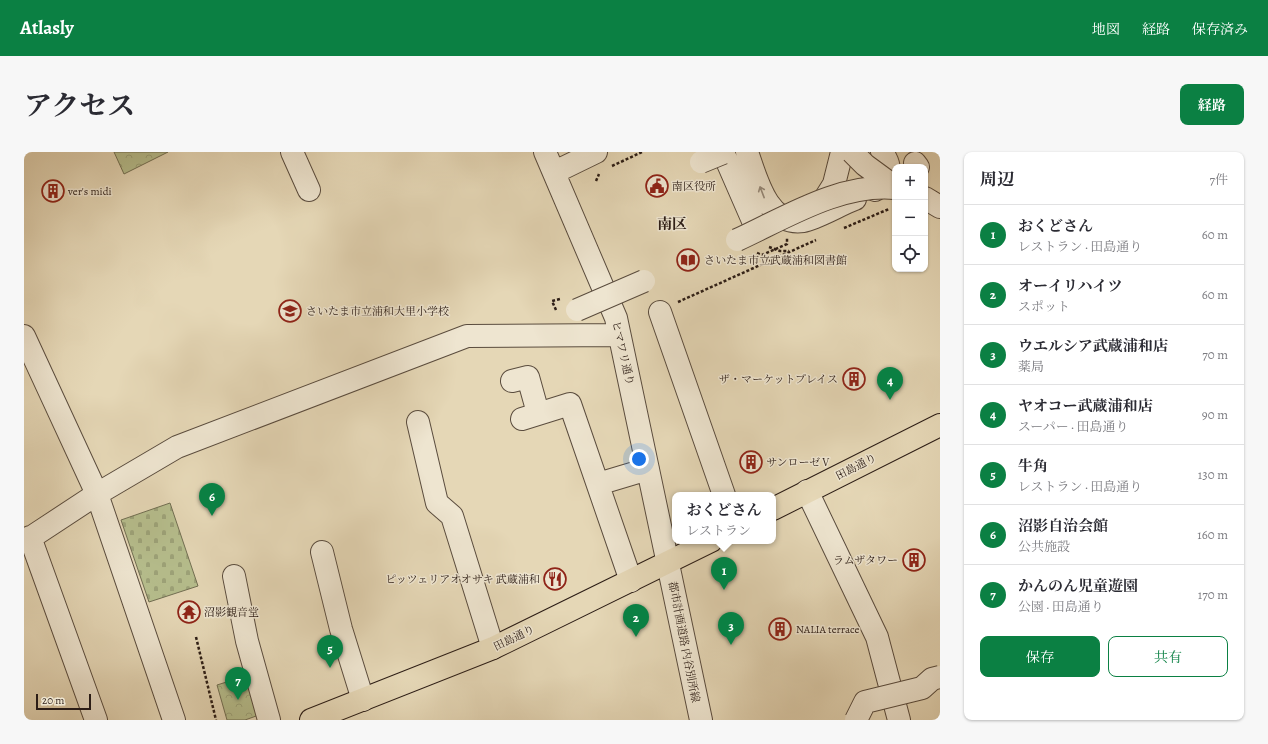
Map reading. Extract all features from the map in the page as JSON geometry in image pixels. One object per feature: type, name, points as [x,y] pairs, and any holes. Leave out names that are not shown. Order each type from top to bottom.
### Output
[{"type":"main road","name":"田島通り","points":[[776,508],[940,425]]},
{"type":"main road","name":"田島通り","points":[[311,720],[494,648],[705,544]]},
{"type":"street","points":[[292,152],[309,190]]},
{"type":"street","name":"ヒマワリ通り","points":[[545,152],[555,172],[616,318],[668,563]]},
{"type":"street","points":[[747,152],[764,198],[777,212],[788,219],[802,221],[810,219],[890,188]]},
{"type":"street","points":[[824,200],[834,184],[842,152]]},
{"type":"street","points":[[852,152],[890,188]]},
{"type":"street","points":[[882,152],[888,160],[888,178],[884,184],[890,188]]},
{"type":"street","points":[[701,162],[723,153],[758,230]]},
{"type":"street","points":[[555,172],[600,160]]},
{"type":"street","points":[[737,240],[839,194],[864,188],[890,188]]},
{"type":"street","points":[[927,200],[940,208]]},
{"type":"street","points":[[577,310],[644,281]]},
{"type":"street","points":[[666,308],[723,492]]},
{"type":"street","points":[[96,720],[27,540],[97,494],[177,447],[467,336],[619,335]]},
{"type":"street","points":[[24,336],[97,494],[174,720]]},
{"type":"street","points":[[526,377],[530,416],[570,404],[631,581]]},
{"type":"street","points":[[418,422],[437,504],[452,516],[494,648]]},
{"type":"street","points":[[598,484],[648,469]]},
{"type":"street","points":[[807,492],[877,637],[899,720]]},
{"type":"street","points":[[322,552],[341,629],[363,700]]},
{"type":"street","name":"都市計画道路 内谷別所線","points":[[668,563],[701,720]]},
{"type":"street","points":[[234,576],[248,641],[269,720]]},
{"type":"street","points":[[856,720],[865,702],[922,688],[932,679],[940,677]]},
{"type":"path","points":[[600,160],[642,152]]},
{"type":"path","points":[[596,181],[600,173]]},
{"type":"path","points":[[843,228],[892,207]]},
{"type":"path","points":[[666,308],[821,238]]},
{"type":"path","points":[[196,637],[216,720]]},
{"type":"green space","points":[[114,152],[168,152],[124,174]]},
{"type":"green space","points":[[170,503],[198,586],[149,602],[121,520]]},
{"type":"green space","points":[[249,675],[259,715],[245,720],[227,720],[217,685]]},
{"type":"place","name":"南区役所","points":[[657,186]]},
{"type":"place","name":"ver's midi","points":[[53,191]]},
{"type":"place","name":"さいたま市立武蔵浦和図書館","points":[[688,260]]},
{"type":"place","name":"さいたま市立浦和大里小学校","points":[[290,311]]},
{"type":"place","name":"ザ・マーケットプレイス","points":[[854,379]]},
{"type":"place","name":"ヤオコー武蔵浦和店","points":[[890,400]]},
{"type":"place","name":"サンローゼⅤ","points":[[751,462]]},
{"type":"place","name":"沼影自治会館","points":[[212,516]]},
{"type":"place","name":"ラムザタワー","points":[[914,560]]},
{"type":"place","name":"ピッツェリアオオサキ 武蔵浦和","points":[[555,579]]},
{"type":"place","name":"おくどさん","points":[[724,590]]},
{"type":"place","name":"沼影観音堂","points":[[189,612]]},
{"type":"place","name":"NALIA terrace","points":[[780,629]]},
{"type":"place","name":"オーイリハイツ","points":[[636,637]]},
{"type":"place","name":"ウエルシア武蔵浦和店","points":[[731,645]]},
{"type":"place","name":"牛角","points":[[330,668]]},
{"type":"place","name":"かんのん児童遊園","points":[[238,700]]},
{"type":"district","name":"南区","points":[[672,224]]}]
